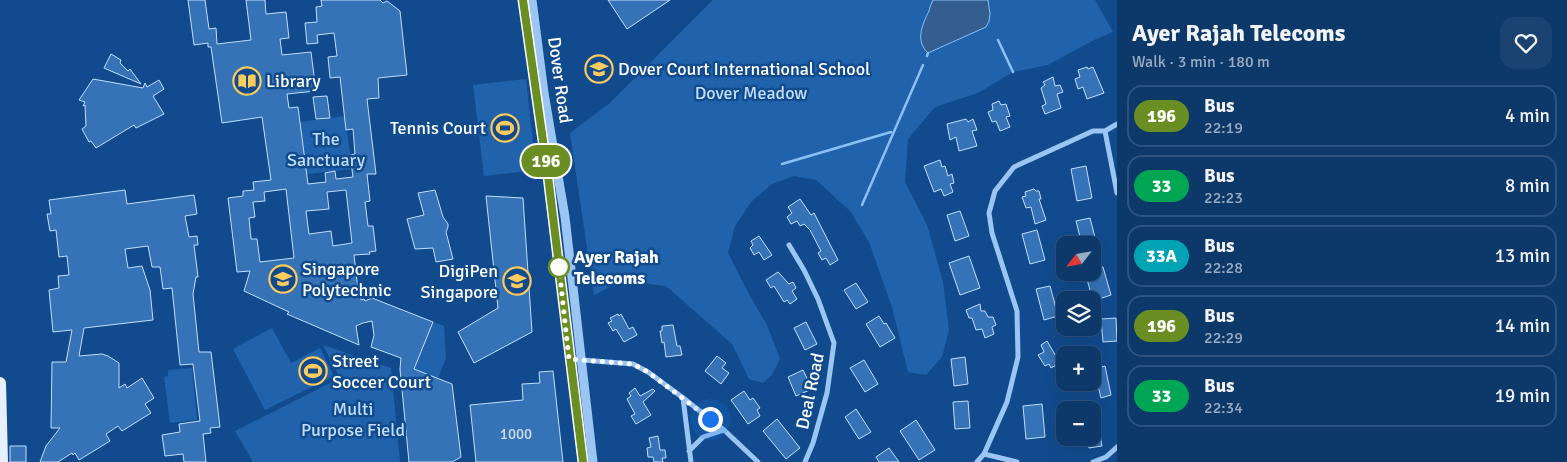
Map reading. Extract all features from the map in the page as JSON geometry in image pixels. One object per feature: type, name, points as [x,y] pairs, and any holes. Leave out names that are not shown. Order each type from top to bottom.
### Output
[{"type":"main road","points":[[0,382],[2,462]]},
{"type":"street","name":"Dover Road","points":[[523,0],[548,176],[583,462]]},
{"type":"street","name":"Dover Road","points":[[532,0],[544,93],[565,217],[593,462]]},
{"type":"street","points":[[977,462],[984,454],[1007,402],[1018,357],[1017,311],[992,233],[989,212],[995,192],[1014,167],[1092,131],[1105,131],[1117,124]]},
{"type":"street","points":[[1105,131],[1117,193]]},
{"type":"street","name":"Deal Road","points":[[789,245],[818,299],[834,343],[827,393],[813,443],[805,462]]},
{"type":"street","points":[[569,359],[633,364],[648,372],[724,430],[758,462]]},
{"type":"street","points":[[682,398],[690,462]]},
{"type":"street","points":[[689,451],[703,437],[724,430]]},
{"type":"street","points":[[1093,462],[1106,457],[1117,447]]},
{"type":"street","points":[[984,454],[1017,462]]},
{"type":"green space","name":"Dover Meadow","points":[[713,0],[1095,0],[1113,32],[1048,65],[1013,72],[978,93],[935,107],[908,139],[905,182],[927,225],[943,282],[949,330],[942,357],[926,375],[908,372],[892,307],[869,242],[850,211],[816,180],[794,176],[772,184],[751,202],[735,226],[728,253],[767,325],[780,359],[772,375],[763,383],[749,379],[732,344],[666,286],[622,281],[594,295],[570,133],[610,103]]},
{"type":"green space","name":"Tennis Court","points":[[526,79],[536,170],[484,176],[473,85]]},
{"type":"green space","name":"The Sanctuary","points":[[345,116],[352,169],[307,174],[300,122]]},
{"type":"green space","points":[[433,322],[444,326],[446,358],[438,378],[414,369]]},
{"type":"green space","points":[[272,328],[291,363],[320,348],[334,376],[265,410],[233,349]]},
{"type":"green space","name":"Multi Purpose Field","points":[[323,345],[391,368],[400,462],[253,462],[235,431],[340,378]]},
{"type":"green space","points":[[192,368],[197,420],[170,423],[164,377],[168,376],[168,370]]},
{"type":"shaded area","points":[[933,0],[988,0],[989,21],[986,27],[928,53],[922,43],[921,33]]},
{"type":"building","points":[[188,0],[205,0],[209,29],[216,28],[217,44],[251,40],[246,0],[265,0],[266,14],[286,12],[289,38],[280,39],[282,55],[311,52],[316,91],[287,94],[289,108],[298,107],[308,184],[326,182],[325,173],[335,171],[336,179],[353,177],[350,155],[355,154],[353,129],[346,130],[340,77],[330,78],[328,57],[337,56],[334,33],[317,35],[318,43],[307,44],[305,23],[317,22],[316,7],[322,6],[321,0],[380,0],[383,3],[387,1],[400,11],[407,75],[378,78],[379,98],[367,99],[376,174],[367,174],[370,201],[365,202],[368,226],[373,226],[376,251],[369,252],[370,254],[354,255],[357,281],[361,300],[364,299],[365,301],[372,298],[433,322],[414,369],[452,384],[461,457],[452,462],[409,462],[400,369],[401,358],[371,347],[374,335],[372,321],[356,326],[359,345],[287,314],[289,312],[244,291],[250,271],[237,272],[228,198],[243,196],[243,191],[254,190],[253,182],[271,180],[262,117],[222,123],[211,47],[208,47],[208,43],[194,45]],"holes":[[[286,189],[294,258],[260,262],[257,239],[251,239],[249,218],[255,217],[253,202],[265,201],[264,192]],[[346,190],[352,243],[333,246],[331,231],[309,234],[306,211],[329,209],[327,192]]]},
{"type":"building","name":"Dover Court International School","points":[[608,0],[670,0],[627,29]]},
{"type":"building","points":[[111,54],[121,60],[120,63],[128,71],[130,69],[141,84],[104,68]]},
{"type":"building","points":[[1087,67],[1088,69],[1093,67],[1104,93],[1087,99],[1083,87],[1078,89],[1075,79],[1080,77],[1078,70]]},
{"type":"building","points":[[1053,77],[1055,86],[1060,85],[1063,92],[1057,94],[1061,108],[1045,114],[1042,106],[1046,104],[1041,88],[1045,85],[1043,82]]},
{"type":"building","points":[[93,79],[143,88],[145,83],[147,87],[159,80],[164,89],[153,96],[164,114],[136,128],[134,125],[96,148],[91,141],[89,142],[82,129],[86,126],[85,105],[83,106],[85,102],[79,100]]},
{"type":"building","points":[[327,96],[330,118],[316,119],[313,97]]},
{"type":"building","points":[[999,101],[1001,105],[1006,104],[1010,116],[1006,117],[1010,127],[1000,131],[996,121],[992,122],[988,112],[993,110],[992,104]]},
{"type":"building","points":[[966,119],[968,122],[973,119],[977,130],[972,131],[977,146],[959,151],[956,137],[950,140],[947,124]]},
{"type":"building","points":[[940,160],[942,167],[945,166],[948,176],[952,174],[954,183],[950,184],[953,192],[944,196],[941,189],[934,192],[924,166]]},
{"type":"building","points":[[1086,166],[1092,198],[1077,201],[1071,169]]},
{"type":"building","points":[[1034,189],[1039,191],[1041,199],[1039,199],[1046,220],[1035,224],[1031,207],[1026,208],[1022,197],[1026,196],[1025,192]]},
{"type":"building","points":[[125,190],[127,204],[194,195],[197,214],[185,216],[189,237],[197,236],[198,245],[194,245],[198,277],[196,277],[193,294],[199,352],[211,352],[220,427],[210,428],[211,433],[203,434],[206,462],[184,462],[183,454],[165,456],[162,435],[180,432],[179,424],[200,421],[193,364],[180,365],[172,288],[163,289],[160,267],[152,267],[148,246],[125,249],[128,268],[142,266],[150,290],[153,320],[84,328],[79,356],[102,354],[119,363],[119,388],[125,384],[127,388],[142,378],[154,398],[145,404],[151,413],[122,431],[118,426],[106,434],[110,441],[79,460],[75,453],[73,455],[72,453],[58,462],[40,462],[46,446],[60,428],[51,428],[52,362],[66,362],[72,330],[53,332],[49,290],[59,288],[58,276],[69,275],[67,256],[59,257],[56,230],[50,231],[47,214],[51,214],[49,200]]},
{"type":"building","points":[[435,190],[443,217],[448,224],[446,232],[453,259],[436,262],[433,248],[415,249],[407,219],[424,215],[418,193]]},
{"type":"building","points":[[486,196],[523,198],[532,332],[474,363],[458,332],[498,308]]},
{"type":"building","points":[[800,199],[811,215],[814,213],[838,260],[830,265],[826,258],[822,260],[818,253],[821,251],[810,230],[804,224],[800,226],[797,221],[791,224],[787,217],[792,213],[788,207]]},
{"type":"building","points":[[960,211],[969,236],[955,241],[947,215]]},
{"type":"building","points":[[1090,218],[1095,236],[1080,236],[1076,221]]},
{"type":"building","points":[[1037,230],[1045,260],[1030,264],[1022,234]]},
{"type":"building","points":[[759,236],[772,255],[764,260],[759,252],[754,255],[750,248],[753,245],[751,241]]},
{"type":"building","points":[[969,256],[980,288],[960,295],[949,263]]},
{"type":"building","points":[[1103,267],[1111,295],[1101,298],[1101,291],[1090,291],[1087,281],[1101,281],[1101,268]]},
{"type":"building","points":[[778,272],[789,284],[793,282],[796,288],[792,291],[797,299],[790,304],[787,300],[784,302],[774,286],[771,288],[766,280]]},
{"type":"building","points":[[856,283],[868,302],[856,309],[844,290]]},
{"type":"building","points":[[1050,286],[1056,308],[1056,317],[1044,320],[1036,289]]},
{"type":"building","points":[[980,304],[981,311],[985,311],[988,317],[993,317],[996,325],[992,327],[994,334],[985,338],[982,329],[976,330],[972,318],[969,318],[966,310]]},
{"type":"building","points":[[618,314],[619,316],[621,314],[629,329],[633,327],[637,335],[624,342],[616,329],[613,331],[608,323],[612,321],[610,318]]},
{"type":"building","points":[[879,316],[884,324],[886,323],[895,338],[880,347],[866,324]]},
{"type":"building","points":[[1116,318],[1117,341],[1103,342],[1101,319]]},
{"type":"building","points":[[806,322],[817,344],[805,350],[794,328]]},
{"type":"building","points":[[673,325],[677,346],[680,346],[682,355],[666,357],[660,331],[662,331],[662,326]]},
{"type":"building","points":[[1047,341],[1056,356],[1056,365],[1051,368],[1049,364],[1045,366],[1038,355],[1044,352],[1041,345]]},
{"type":"building","points":[[717,356],[726,363],[722,368],[729,373],[721,384],[705,371]]},
{"type":"building","points":[[965,357],[968,384],[954,386],[951,359]]},
{"type":"building","points":[[864,360],[878,384],[865,392],[850,368]]},
{"type":"building","points":[[1105,366],[1111,395],[1101,398],[1099,391],[1101,391],[1101,367]]},
{"type":"building","points":[[803,370],[812,389],[796,396],[788,377]]},
{"type":"building","points":[[553,371],[563,462],[476,462],[470,405],[523,400],[522,384],[540,383],[539,372]]},
{"type":"building","points":[[635,388],[640,396],[653,389],[655,391],[643,402],[651,415],[636,424],[631,416],[635,414],[627,399],[631,396],[629,393]]},
{"type":"building","points":[[744,391],[750,400],[753,398],[760,408],[757,410],[760,416],[748,424],[731,400]]},
{"type":"building","points":[[968,401],[970,428],[955,429],[953,402]]},
{"type":"building","points":[[1042,404],[1045,437],[1026,439],[1023,406]]},
{"type":"building","points":[[856,409],[871,432],[859,439],[845,417]]},
{"type":"building","points":[[777,419],[800,448],[786,459],[763,431]]},
{"type":"building","points":[[916,420],[935,450],[919,460],[900,431]]},
{"type":"building","points":[[658,436],[660,450],[665,450],[666,458],[662,458],[663,462],[654,462],[653,457],[648,457],[647,448],[651,447],[649,438]]},
{"type":"building","points":[[1101,441],[1102,446],[1089,448],[1089,446],[1101,446]]},
{"type":"building","points":[[10,446],[26,446],[26,462],[10,462]]},
{"type":"building","points":[[889,448],[899,462],[879,462],[876,457]]},
{"type":"waterway","points":[[998,40],[1013,72]]},
{"type":"waterway","points":[[862,205],[923,65]]},
{"type":"waterway","points":[[782,164],[891,132]]},
{"type":"bus line","name":"196","points":[[523,0],[548,176],[583,462]]},
{"type":"place","name":"Dover Court International School","points":[[599,69]]},
{"type":"place","name":"Library","points":[[247,81]]},
{"type":"place","name":"Tennis Court","points":[[505,128]]},
{"type":"place","name":"Ayer Rajah Telecoms","points":[[559,267]]},
{"type":"place","name":"Singapore Polytechnic","points":[[283,279]]},
{"type":"place","name":"DigiPen Singapore","points":[[517,281]]},
{"type":"place","name":"Street Soccer Court","points":[[313,371]]},
{"type":"route","points":[[559,267],[569,359],[633,364],[648,372],[710,419]]}]
